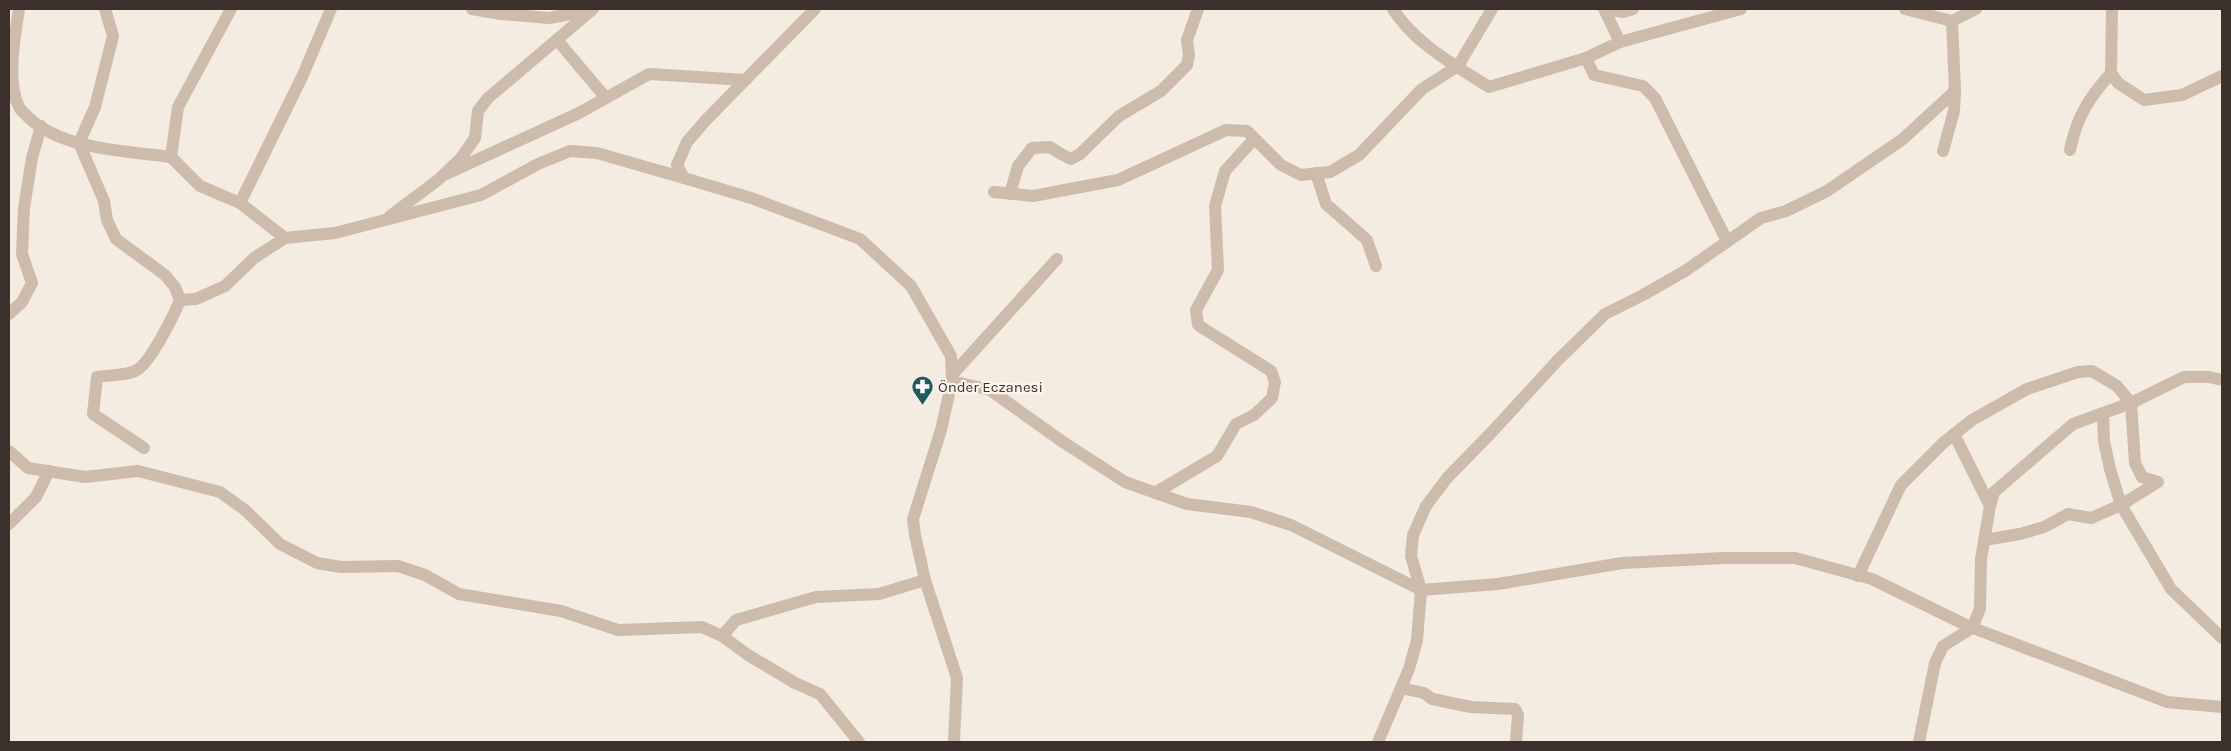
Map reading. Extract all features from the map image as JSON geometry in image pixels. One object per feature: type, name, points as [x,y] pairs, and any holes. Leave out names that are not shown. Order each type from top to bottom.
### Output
[{"type":"street","points":[[9,17],[18,9]]},
{"type":"street","points":[[18,9],[12,83],[19,108],[40,126],[59,136],[95,147],[171,157],[200,186],[240,203],[285,238]]},
{"type":"street","points":[[106,9],[113,36],[95,106],[79,142],[104,200],[107,220],[116,239],[164,275],[175,287],[180,300],[145,364],[136,371],[97,377],[93,414],[144,448]]},
{"type":"street","points":[[171,157],[178,107],[231,9]]},
{"type":"street","points":[[240,203],[302,77],[331,9]]},
{"type":"street","points":[[472,9],[549,18],[594,9]]},
{"type":"street","points":[[384,220],[446,174],[461,158],[475,138],[478,111],[488,98],[594,9]]},
{"type":"street","points":[[684,178],[677,165],[688,142],[706,120],[815,9]]},
{"type":"street","points":[[1010,194],[1018,166],[1032,148],[1050,147],[1072,159],[1080,154],[1118,116],[1161,92],[1187,65],[1189,55],[1187,40],[1198,9]]},
{"type":"street","points":[[1393,9],[1399,19],[1432,50],[1489,87],[1586,58],[1620,42],[1741,9]]},
{"type":"street","points":[[994,192],[1033,196],[1118,180],[1226,130],[1247,131],[1281,165],[1301,175],[1330,172],[1359,156],[1422,89],[1458,66],[1492,9]]},
{"type":"street","points":[[1605,9],[1623,12],[1633,9]]},
{"type":"street","points":[[1605,9],[1620,42]]},
{"type":"street","points":[[1905,9],[1952,21],[1976,9]]},
{"type":"street","points":[[2112,9],[2111,73],[2118,83],[2144,100],[2182,95],[2222,76]]},
{"type":"street","points":[[1943,151],[1954,111],[1952,21]]},
{"type":"street","points":[[557,40],[606,98]]},
{"type":"street","points":[[1586,58],[1594,75],[1643,86],[1655,98],[1727,242]]},
{"type":"street","points":[[2070,150],[2074,132],[2090,98],[2111,73]]},
{"type":"street","points":[[446,174],[606,98],[649,74],[745,80]]},
{"type":"street","points":[[1378,742],[1401,688],[1417,640],[1421,590],[1411,556],[1413,535],[1426,506],[1447,478],[1558,360],[1605,314],[1685,271],[1761,218],[1786,211],[1827,191],[1903,139],[1955,90]]},
{"type":"street","points":[[9,314],[22,302],[32,282],[22,254],[24,208],[32,158],[40,126]]},
{"type":"street","points":[[1155,493],[1217,456],[1236,424],[1254,415],[1272,398],[1276,382],[1271,371],[1198,325],[1196,310],[1218,270],[1215,206],[1225,171],[1254,139]]},
{"type":"street","points":[[180,300],[196,299],[225,286],[254,258],[285,238],[335,233],[481,195],[538,164],[570,152],[597,153],[751,198],[860,239],[910,286],[951,356],[952,378],[941,430],[913,519],[925,580],[956,678],[954,742]]},
{"type":"street","points":[[1316,174],[1326,204],[1367,240],[1376,266]]},
{"type":"street","points":[[952,378],[1057,259]]},
{"type":"street","points":[[1858,576],[1901,485],[1954,434],[1972,420],[2027,389],[2078,372],[2092,371],[2118,386],[2131,403],[2135,463],[2142,477],[2158,482],[2121,505],[2091,518],[2068,514],[2044,527],[2020,534],[1984,540]]},
{"type":"street","points":[[1919,742],[1935,663],[1943,646],[1972,628],[1980,609],[1981,559],[1994,492],[2073,424],[2131,403],[2184,377],[2209,377],[2222,380]]},
{"type":"street","points":[[952,378],[990,390],[1063,442],[1125,482],[1187,504],[1251,512],[1291,525],[1421,590],[1498,584],[1622,563],[1724,558],[1795,558],[1872,579],[1972,628],[2167,702],[2222,707]]},
{"type":"street","points":[[2102,413],[2106,450],[2121,505],[2171,589],[2222,638]]},
{"type":"street","points":[[1954,434],[1990,506]]},
{"type":"street","points":[[9,452],[28,468],[85,477],[138,471],[220,492],[245,510],[280,544],[317,563],[341,567],[398,566],[425,575],[459,594],[561,611],[618,630],[702,627],[722,636],[756,660],[795,683],[820,694],[860,742]]},
{"type":"street","points":[[9,524],[36,496],[49,471]]},
{"type":"street","points":[[722,636],[736,620],[816,597],[879,594],[925,580]]},
{"type":"street","points":[[1401,688],[1424,693],[1432,699],[1471,707],[1491,706],[1515,709],[1518,715],[1516,742]]},
{"type":"place","name":"Önder Eczanesi","points":[[922,406]]}]
